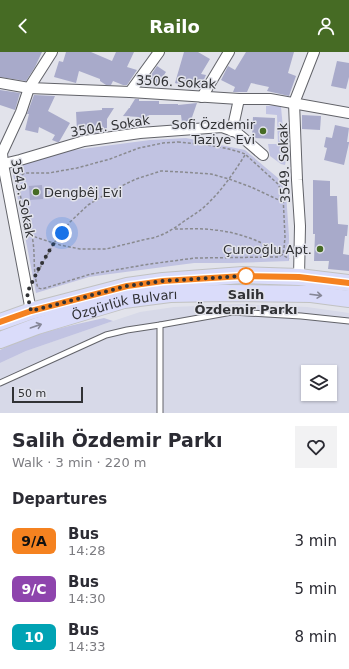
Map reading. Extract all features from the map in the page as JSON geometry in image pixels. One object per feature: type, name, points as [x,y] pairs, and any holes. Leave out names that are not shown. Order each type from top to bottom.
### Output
[{"type":"main road","name":"Özgürlük Bulvarı","points":[[0,322],[31,311],[127,286],[163,281],[299,271],[349,283]]},
{"type":"main road","name":"Özgürlük Bulvarı","points":[[0,340],[37,326],[124,300],[170,294],[224,292],[311,294],[349,299]]},
{"type":"street","name":"3543. Sokak","points":[[31,311],[1,153],[20,112],[29,88],[52,52]]},
{"type":"street","points":[[130,92],[159,52]]},
{"type":"street","points":[[202,97],[229,52]]},
{"type":"street","name":"3549. Sokak","points":[[299,271],[300,226],[294,103],[314,52]]},
{"type":"street","name":"3506. Sokak","points":[[0,83],[29,88],[130,92],[239,99],[270,98],[349,113]]},
{"type":"street","points":[[239,99],[232,130],[263,155]]},
{"type":"street","name":"3504. Sokak","points":[[3,164],[84,141],[140,133],[222,127],[232,130]]},
{"type":"lane","points":[[0,384],[106,335],[127,330],[232,312],[301,316],[349,321]]},
{"type":"lane","points":[[160,325],[160,413]]},
{"type":"path","points":[[178,142],[214,146],[239,152],[245,154],[278,184],[283,195],[285,237],[283,254],[278,257],[195,258],[150,264],[90,274],[42,289],[38,288],[35,278],[32,236],[18,184],[20,176],[25,173],[49,172],[77,168],[110,159],[139,148],[163,143],[178,142]]},
{"type":"path","points":[[16,229],[54,243],[80,249],[106,249],[154,238],[174,229],[203,208],[222,189],[251,145]]},
{"type":"path","points":[[27,293],[39,268],[54,243],[70,222],[88,205],[111,191],[136,179],[161,171],[211,174],[250,187],[284,202]]},
{"type":"path","points":[[174,229],[214,229],[239,234],[260,241],[283,254],[299,271]]},
{"type":"shaded area","points":[[278,105],[281,107],[286,160],[285,165],[281,164],[270,156],[268,144],[278,144],[277,115],[266,114],[266,106]]},
{"type":"shaded area","name":"Salih Özdemir Parkı","points":[[186,138],[245,150],[278,178],[286,193],[289,261],[194,263],[89,277],[36,293],[13,174],[25,163],[59,152],[150,140]]},
{"type":"shaded area","points":[[239,304],[307,307],[349,313],[349,413],[0,413],[0,363],[26,351],[140,312],[174,307]]},
{"type":"shaded area","points":[[104,318],[113,321],[26,351],[0,363],[0,350],[12,344],[51,331]]},
{"type":"building","points":[[0,52],[42,52],[26,81],[0,77]]},
{"type":"building","points":[[66,52],[91,52],[112,61],[116,52],[134,52],[127,67],[137,70],[127,85],[113,81],[111,85],[106,85],[100,81],[100,79],[79,71],[76,83],[54,77],[59,61],[63,62]]},
{"type":"building","points":[[184,52],[198,52],[210,59],[201,74],[206,75],[200,88],[188,84],[187,87],[175,83]]},
{"type":"building","points":[[246,52],[294,52],[288,73],[296,76],[289,96],[267,91],[269,87],[251,83],[247,92],[233,92],[235,87],[221,80],[228,66],[235,70]]},
{"type":"building","points":[[337,61],[349,63],[349,77],[346,89],[331,86]]},
{"type":"building","points":[[157,66],[166,72],[158,84],[149,78]]},
{"type":"building","points":[[0,90],[20,93],[15,110],[0,105]]},
{"type":"building","points":[[34,95],[55,96],[48,111],[70,123],[59,142],[52,140],[55,135],[39,127],[38,133],[25,130],[29,114],[27,114]]},
{"type":"building","points":[[135,99],[139,99],[139,101],[159,101],[159,104],[178,105],[197,103],[190,123],[182,123],[181,115],[149,115],[148,120],[139,119],[139,117],[123,116]]},
{"type":"building","points":[[102,108],[114,108],[107,119],[107,131],[92,133],[92,130],[77,131],[76,112],[102,110]]},
{"type":"building","points":[[302,115],[321,116],[320,130],[302,129]]},
{"type":"building","name":"Sofi Özdemir Taziye Evi","points":[[253,117],[275,118],[274,139],[252,137]]},
{"type":"building","points":[[335,125],[349,128],[347,142],[349,143],[344,165],[324,160],[327,148],[324,147],[326,137],[332,138]]},
{"type":"building","points":[[313,180],[330,181],[330,196],[337,196],[338,224],[348,225],[343,254],[349,255],[349,271],[328,269],[329,261],[314,261],[315,234],[313,234]]},
{"type":"building","name":"Dengbêj Evi","points":[[42,185],[43,199],[30,200],[29,186]]},
{"type":"bus line","name":"9/A","points":[[0,322],[31,311],[127,286],[163,281],[243,276],[299,277],[349,283]]},
{"type":"place","name":"Sofi Özdemir Taziye Evi","points":[[263,131]]},
{"type":"place","name":"Dengbêj Evi","points":[[36,192]]},
{"type":"place","name":"Çurooğlu Apt.","points":[[320,249]]},
{"type":"place","name":"Salih Özdemir Parkı","points":[[246,276]]},
{"type":"route","points":[[62,233],[39,268],[27,293],[31,311],[127,286],[163,281],[246,276]]}]
